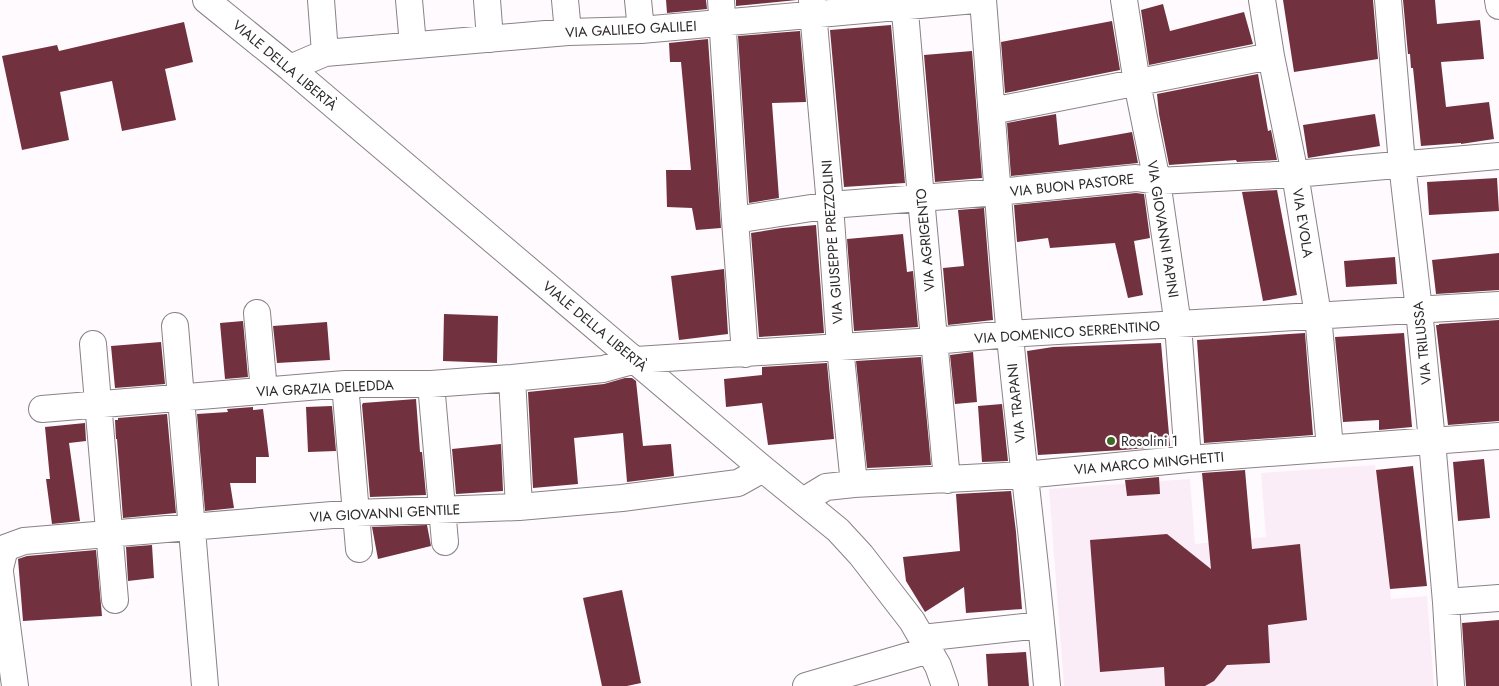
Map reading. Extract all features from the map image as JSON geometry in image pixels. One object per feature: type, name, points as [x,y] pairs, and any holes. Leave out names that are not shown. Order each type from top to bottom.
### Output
[{"type":"street","name":"VIALE DELLA LIBERTÀ","points":[[206,0],[290,68],[763,469],[838,530],[892,594],[926,644],[938,666],[945,686]]},
{"type":"street","points":[[321,0],[325,53]]},
{"type":"street","points":[[409,0],[413,45]]},
{"type":"street","points":[[487,0],[490,39]]},
{"type":"street","points":[[565,0],[568,32]]},
{"type":"street","points":[[638,0],[640,30]]},
{"type":"street","name":"VIA GALILEO GALILEI","points":[[290,68],[325,53],[568,32],[640,30],[721,12],[975,0]]},
{"type":"street","name":"VIA TRAPANI","points":[[983,0],[1010,334],[1047,686]]},
{"type":"street","name":"VIA GIOVANNI PAPINI","points":[[1124,0],[1137,82],[1157,181],[1178,325],[1188,459]]},
{"type":"street","name":"VIA EVOLA","points":[[1262,0],[1271,56],[1295,174],[1318,315],[1330,448]]},
{"type":"street","name":"VIA TRILUSSA","points":[[1388,0],[1402,164],[1432,441],[1446,602],[1451,686]]},
{"type":"street","points":[[1498,0],[1499,6]]},
{"type":"street","name":"VIA AGRIGENTO","points":[[904,3],[920,198],[947,480]]},
{"type":"street","name":"VIA GIUSEPPE PREZZOLINI","points":[[813,7],[840,347],[854,484]]},
{"type":"street","points":[[721,12],[745,354]]},
{"type":"street","points":[[992,111],[1271,56]]},
{"type":"street","name":"VIA BUON PASTORE","points":[[735,220],[830,206],[1136,178],[1157,181],[1295,174],[1499,156]]},
{"type":"street","name":"VIA DOMENICO SERRENTINO","points":[[636,360],[934,341],[1010,334],[1499,305]]},
{"type":"street","points":[[257,314],[264,391]]},
{"type":"street","points":[[175,326],[205,686]]},
{"type":"street","points":[[93,344],[115,600]]},
{"type":"street","name":"VIA GRAZIA DELEDDA","points":[[42,408],[345,384],[431,384],[512,378],[603,369],[636,360]]},
{"type":"street","points":[[512,378],[519,507]]},
{"type":"street","points":[[345,384],[359,549]]},
{"type":"street","points":[[431,384],[445,542]]},
{"type":"street","name":"VIA MARCO MINGHETTI","points":[[803,501],[826,487],[854,484],[1024,475],[1188,459],[1499,436]]},
{"type":"street","name":"VIA GIOVANNI GENTILE","points":[[2,562],[24,541],[356,513],[519,507],[622,498],[738,483],[763,469]]},
{"type":"street","points":[[2,562],[3,620],[15,686]]},
{"type":"street","points":[[1446,602],[1499,598]]},
{"type":"street","points":[[806,686],[926,644],[1041,625]]},
{"type":"shaded area","points":[[1375,465],[1391,599],[1427,596],[1434,686],[1064,686],[1049,489],[1190,479],[1195,544],[1266,537],[1261,473]]},
{"type":"building","points":[[666,0],[706,0],[707,9],[667,13]]},
{"type":"building","points":[[736,0],[797,0],[736,6]]},
{"type":"building","points":[[1283,0],[1373,0],[1378,59],[1294,72]]},
{"type":"building","points":[[1403,0],[1435,0],[1437,24],[1480,20],[1484,59],[1441,62],[1446,107],[1489,102],[1494,139],[1461,144],[1421,146],[1413,68],[1411,68],[1410,54],[1408,54]]},
{"type":"building","points":[[1163,4],[1170,31],[1244,12],[1253,44],[1149,65],[1141,10]]},
{"type":"building","points":[[1112,21],[1120,70],[1005,93],[1001,42]]},
{"type":"building","points":[[184,22],[193,62],[165,69],[176,120],[122,131],[112,81],[60,92],[69,140],[22,150],[2,56],[57,45],[59,51]]},
{"type":"building","points":[[891,25],[905,183],[844,187],[830,30]]},
{"type":"building","points":[[800,31],[806,102],[772,103],[779,198],[749,203],[738,36]]},
{"type":"building","points":[[708,39],[721,228],[696,230],[692,208],[667,207],[666,170],[691,170],[681,62],[670,62],[669,43]]},
{"type":"building","points":[[972,51],[982,178],[935,182],[924,55]]},
{"type":"building","points":[[1258,74],[1268,131],[1271,130],[1277,160],[1237,162],[1236,160],[1169,165],[1157,94]]},
{"type":"building","points":[[1056,114],[1059,145],[1132,132],[1138,163],[1011,176],[1007,123]]},
{"type":"building","points":[[1375,114],[1380,146],[1308,158],[1303,125]]},
{"type":"building","points":[[1497,178],[1499,211],[1429,215],[1427,182]]},
{"type":"building","points":[[1277,190],[1297,295],[1263,301],[1242,192]]},
{"type":"building","points":[[1136,193],[1144,194],[1150,238],[1134,241],[1143,295],[1128,298],[1115,243],[1050,248],[1048,238],[1017,242],[1014,205]]},
{"type":"building","points":[[984,208],[993,320],[948,325],[943,268],[964,266],[958,210]]},
{"type":"building","points":[[816,225],[824,333],[759,337],[751,233]]},
{"type":"building","points":[[903,234],[907,272],[913,271],[918,327],[854,331],[847,239]]},
{"type":"building","points":[[1499,253],[1499,290],[1436,294],[1432,260]]},
{"type":"building","points":[[1395,257],[1397,284],[1346,287],[1344,261]]},
{"type":"building","points":[[724,269],[728,334],[679,340],[671,276]]},
{"type":"building","points":[[444,314],[498,316],[497,363],[443,361]]},
{"type":"building","points":[[1499,320],[1499,421],[1448,425],[1436,325]]},
{"type":"building","points":[[243,321],[248,377],[225,379],[220,323]]},
{"type":"building","points":[[327,322],[330,360],[277,363],[273,326]]},
{"type":"building","points":[[1305,333],[1313,435],[1204,443],[1197,340]]},
{"type":"building","points":[[1404,333],[1412,427],[1379,430],[1379,420],[1343,422],[1335,337]]},
{"type":"building","points":[[161,342],[165,384],[115,388],[111,346]]},
{"type":"building","points":[[1161,343],[1170,446],[1038,455],[1027,351],[1053,347]]},
{"type":"building","points":[[973,352],[977,402],[955,404],[950,355]]},
{"type":"building","points":[[921,357],[931,465],[867,468],[856,361]]},
{"type":"building","points":[[827,363],[834,439],[768,445],[762,403],[726,407],[724,379],[762,375],[762,367]]},
{"type":"building","points":[[632,378],[636,381],[643,446],[671,444],[674,476],[627,482],[623,433],[574,438],[578,484],[533,488],[528,392],[604,384]]},
{"type":"building","points":[[416,399],[420,452],[422,452],[426,495],[370,497],[362,405],[363,403]]},
{"type":"building","points":[[1002,404],[1008,461],[982,462],[978,406]]},
{"type":"building","points":[[332,406],[336,451],[308,452],[306,407]]},
{"type":"building","points":[[253,407],[253,410],[263,409],[269,457],[256,457],[256,483],[230,483],[234,508],[205,511],[197,414],[228,412],[227,409]]},
{"type":"building","points":[[167,414],[176,513],[123,518],[115,420],[118,420],[118,418]]},
{"type":"building","points":[[85,423],[86,441],[69,443],[80,521],[52,524],[46,479],[50,479],[45,427]]},
{"type":"building","points":[[501,444],[503,491],[456,494],[452,449]]},
{"type":"building","points":[[1484,459],[1490,518],[1458,521],[1453,462]]},
{"type":"building","points":[[1413,466],[1427,586],[1390,589],[1376,470]]},
{"type":"building","points":[[1245,470],[1252,549],[1300,544],[1307,620],[1268,625],[1270,663],[1227,665],[1214,681],[1205,686],[1165,686],[1164,667],[1100,672],[1090,540],[1167,534],[1211,569],[1202,473]]},
{"type":"building","points":[[1159,477],[1160,494],[1127,496],[1125,480]]},
{"type":"building","points":[[1011,491],[1022,609],[966,613],[964,587],[925,612],[906,581],[903,557],[960,551],[956,494]]},
{"type":"building","points":[[427,525],[431,546],[378,559],[372,527]]},
{"type":"building","points":[[152,545],[154,578],[128,581],[126,547]]},
{"type":"building","points":[[96,550],[102,616],[23,621],[18,559],[27,556]]},
{"type":"building","points":[[622,590],[641,683],[627,686],[602,686],[583,598]]},
{"type":"building","points":[[1499,620],[1499,686],[1466,686],[1462,623]]},
{"type":"building","points":[[1026,652],[1029,686],[988,686],[986,654]]},
{"type":"place","name":"Rosolini 1","points":[[1111,441]]}]
